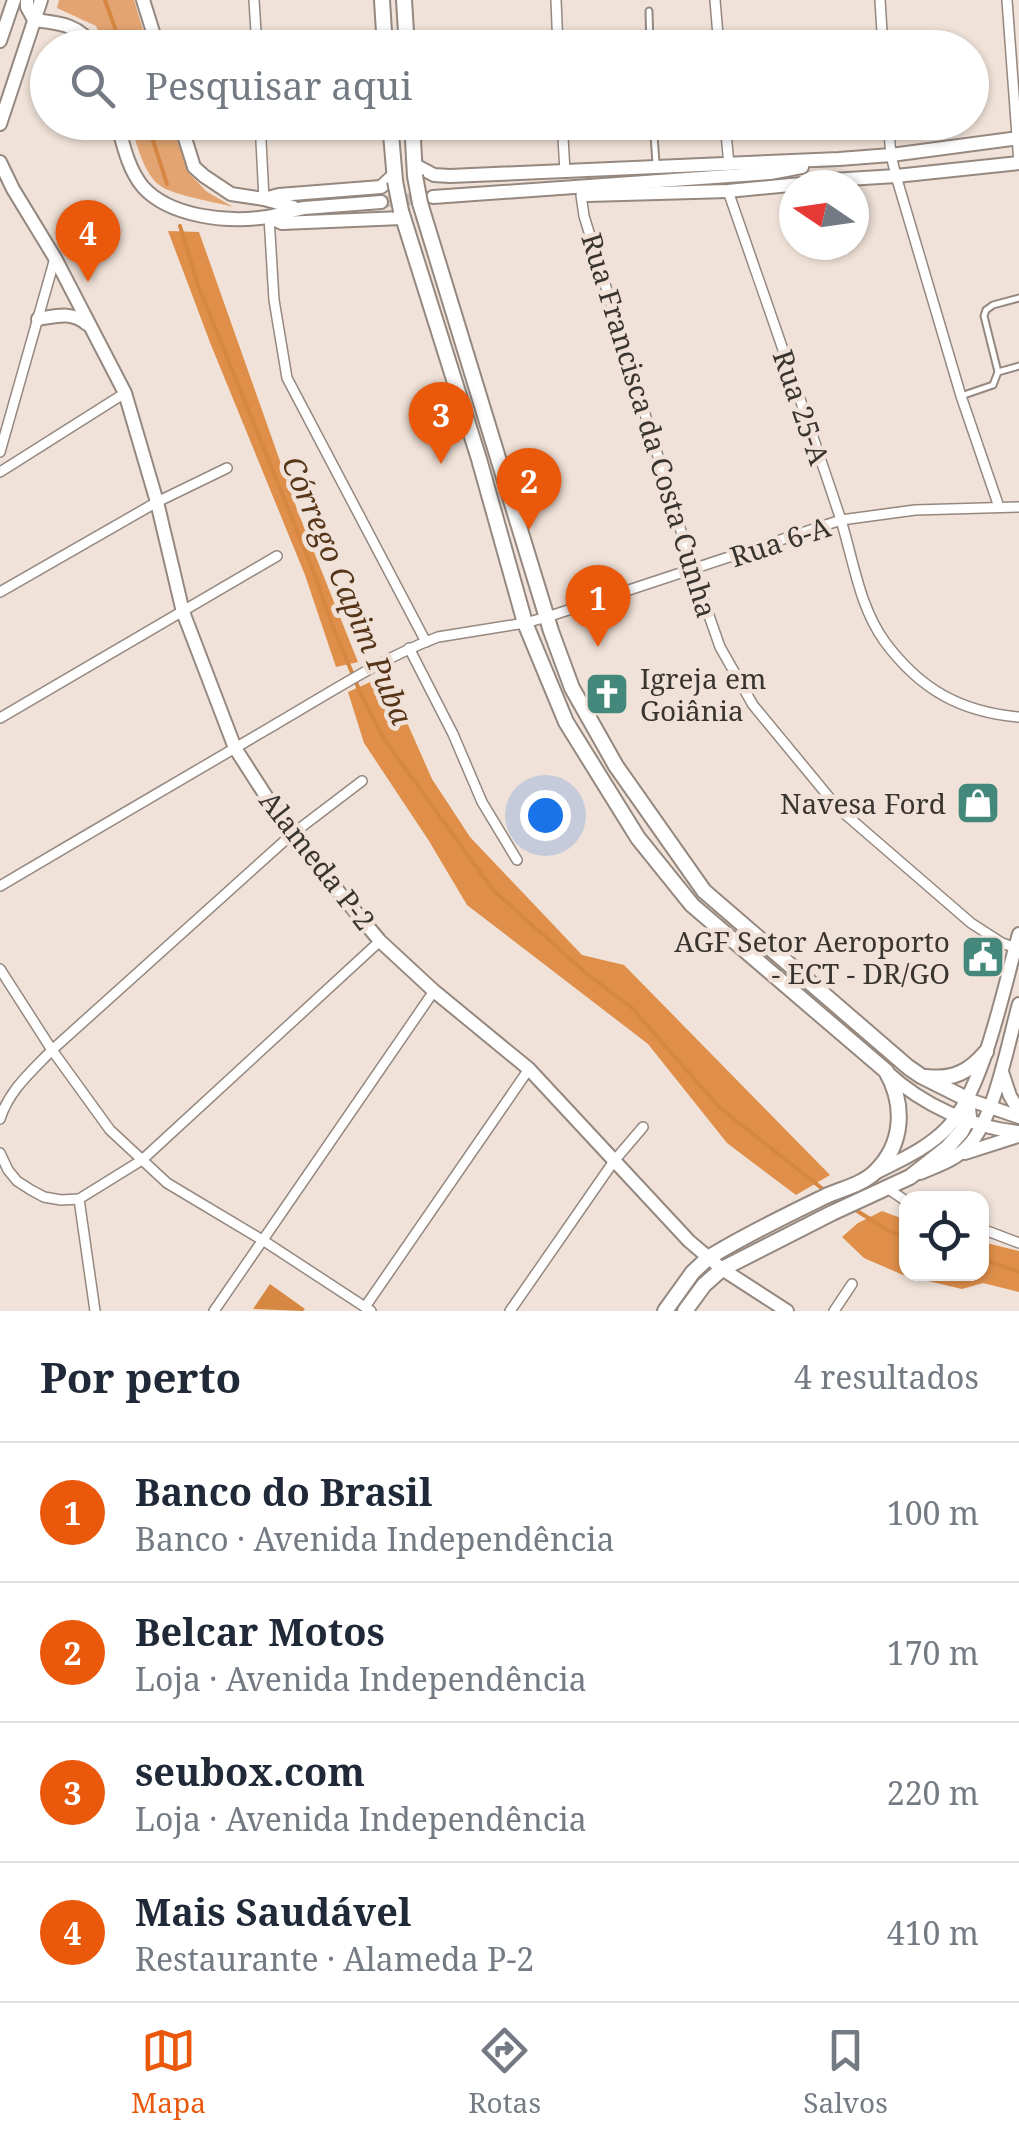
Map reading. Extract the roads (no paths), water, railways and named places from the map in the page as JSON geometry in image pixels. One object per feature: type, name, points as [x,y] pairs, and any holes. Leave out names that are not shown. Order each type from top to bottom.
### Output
[{"type":"main road","points":[[382,0],[384,30]]},
{"type":"main road","points":[[404,0],[406,30]]},
{"type":"main road","points":[[392,140],[402,215],[479,459],[525,623],[566,722],[638,838],[692,906],[886,1071],[896,1092],[900,1119],[891,1149],[868,1177],[708,1258],[665,1311]]},
{"type":"main road","points":[[413,140],[415,171],[547,617],[572,688],[616,766],[704,891],[922,1076],[967,1099],[969,1120],[951,1144],[910,1177],[722,1268],[685,1311]]},
{"type":"main road","points":[[479,459],[496,453]]},
{"type":"main road","points":[[692,906],[704,891]]},
{"type":"main road","points":[[922,1076],[958,1075],[986,1052]]},
{"type":"street","points":[[0,41],[14,0]]},
{"type":"street","points":[[28,0],[34,20]]},
{"type":"street","points":[[31,30],[41,0]]},
{"type":"street","points":[[143,0],[152,30]]},
{"type":"street","points":[[254,0],[256,30]]},
{"type":"street","points":[[556,0],[557,30]]},
{"type":"street","points":[[715,0],[718,30]]},
{"type":"street","points":[[880,0],[882,30]]},
{"type":"street","points":[[869,178],[1019,163],[1006,0]]},
{"type":"street","points":[[34,20],[79,30]]},
{"type":"street","points":[[0,124],[30,32]]},
{"type":"street","points":[[415,171],[450,176],[839,159],[1018,138]]},
{"type":"street","points":[[122,140],[143,187],[154,197],[194,215],[268,217],[300,208],[382,202]]},
{"type":"street","points":[[186,140],[194,167],[231,194],[300,208]]},
{"type":"street","points":[[261,140],[264,199]]},
{"type":"street","points":[[563,140],[565,171]]},
{"type":"street","points":[[727,140],[729,164]]},
{"type":"street","points":[[889,140],[890,155],[961,396],[1000,507]]},
{"type":"street","points":[[426,206],[770,173],[839,159]]},
{"type":"street","name":"Alameda P-2","points":[[0,162],[6,188],[56,258],[124,393],[157,502],[183,612],[235,748],[291,836],[380,941],[528,1068],[708,1258],[788,1311]]},
{"type":"street","points":[[770,173],[779,175]]},
{"type":"street","points":[[264,199],[381,187],[395,177]]},
{"type":"street","points":[[426,206],[779,186]]},
{"type":"street","name":"Rua 25-A","points":[[728,191],[841,520],[864,602],[883,640],[934,692],[980,711],[1019,717]]},
{"type":"street","name":"Rua Francisca da Costa Cunha","points":[[581,195],[692,570],[720,647],[753,705],[838,808],[971,923],[1002,944],[1018,943]]},
{"type":"street","points":[[268,217],[282,223],[402,215]]},
{"type":"street","points":[[268,217],[274,300],[287,378],[426,642]]},
{"type":"street","points":[[0,452],[56,258]]},
{"type":"street","points":[[38,319],[66,314],[78,316],[92,328]]},
{"type":"street","points":[[0,472],[124,393]]},
{"type":"street","points":[[0,592],[157,502],[228,468]]},
{"type":"street","name":"Rua 6-A","points":[[0,886],[409,648],[438,638],[547,617],[841,520],[915,510],[1019,507]]},
{"type":"street","points":[[0,718],[277,556]]},
{"type":"street","points":[[409,648],[482,802],[517,860]]},
{"type":"street","points":[[0,1119],[3,1099],[52,1050],[291,836],[362,781]]},
{"type":"street","points":[[0,1153],[4,1172],[44,1197],[80,1198],[142,1160],[380,941]]},
{"type":"street","points":[[1018,943],[986,1052],[967,1099],[1019,1114]]},
{"type":"street","points":[[0,969],[110,1130],[142,1160],[168,1184],[368,1309],[528,1068]]},
{"type":"street","points":[[214,1311],[434,991]]},
{"type":"street","points":[[868,1177],[989,1107],[1019,1004]]},
{"type":"street","points":[[1001,1069],[1019,1114]]},
{"type":"street","points":[[886,1071],[904,1086],[969,1120],[1019,1134]]},
{"type":"street","points":[[949,1160],[968,1147],[969,1120]]},
{"type":"street","points":[[510,1311],[614,1161],[643,1127]]},
{"type":"street","points":[[910,1177],[1019,1134]]},
{"type":"street","points":[[880,1191],[899,1198]]},
{"type":"street","points":[[80,1198],[96,1311]]},
{"type":"street","points":[[989,1231],[1019,1242]]},
{"type":"street","points":[[834,1311],[852,1284]]},
{"type":"lane","points":[[649,12],[650,30]]},
{"type":"lane","points":[[654,140],[656,166]]},
{"type":"lane","points":[[961,396],[993,385],[998,372],[984,316],[986,310],[1019,298]]},
{"type":"lane","points":[[998,372],[1019,366]]},
{"type":"waterway","name":"Córrego Capim Puba","points":[[105,0],[116,30]]},
{"type":"waterway","name":"Córrego Capim Puba","points":[[153,140],[167,184]]},
{"type":"waterway","name":"Córrego Capim Puba","points":[[180,226],[198,285],[331,622],[384,739],[493,890],[587,974],[631,1007],[719,1107],[824,1190]]},
{"type":"waterway","name":"Córrego Capim Puba","points":[[854,1209],[899,1234]]},
{"type":"waterway","name":"Córrego Capim Puba","points":[[989,1261],[1019,1272]]},
{"type":"tunnel","points":[[381,202],[433,197]]},
{"type":"place","name":"Mais Saudável","points":[[88,282]]},
{"type":"place","name":"seubox.com","points":[[441,464]]},
{"type":"place","name":"Belcar Motos","points":[[529,530]]},
{"type":"place","name":"Banco do Brasil","points":[[598,647]]},
{"type":"place","name":"Igreja em Goiânia","points":[[607,694]]},
{"type":"place","name":"Navesa Ford","points":[[978,803]]},
{"type":"place","name":"AGF Setor Aeroporto - ECT - DR/GO","points":[[983,957]]}]
